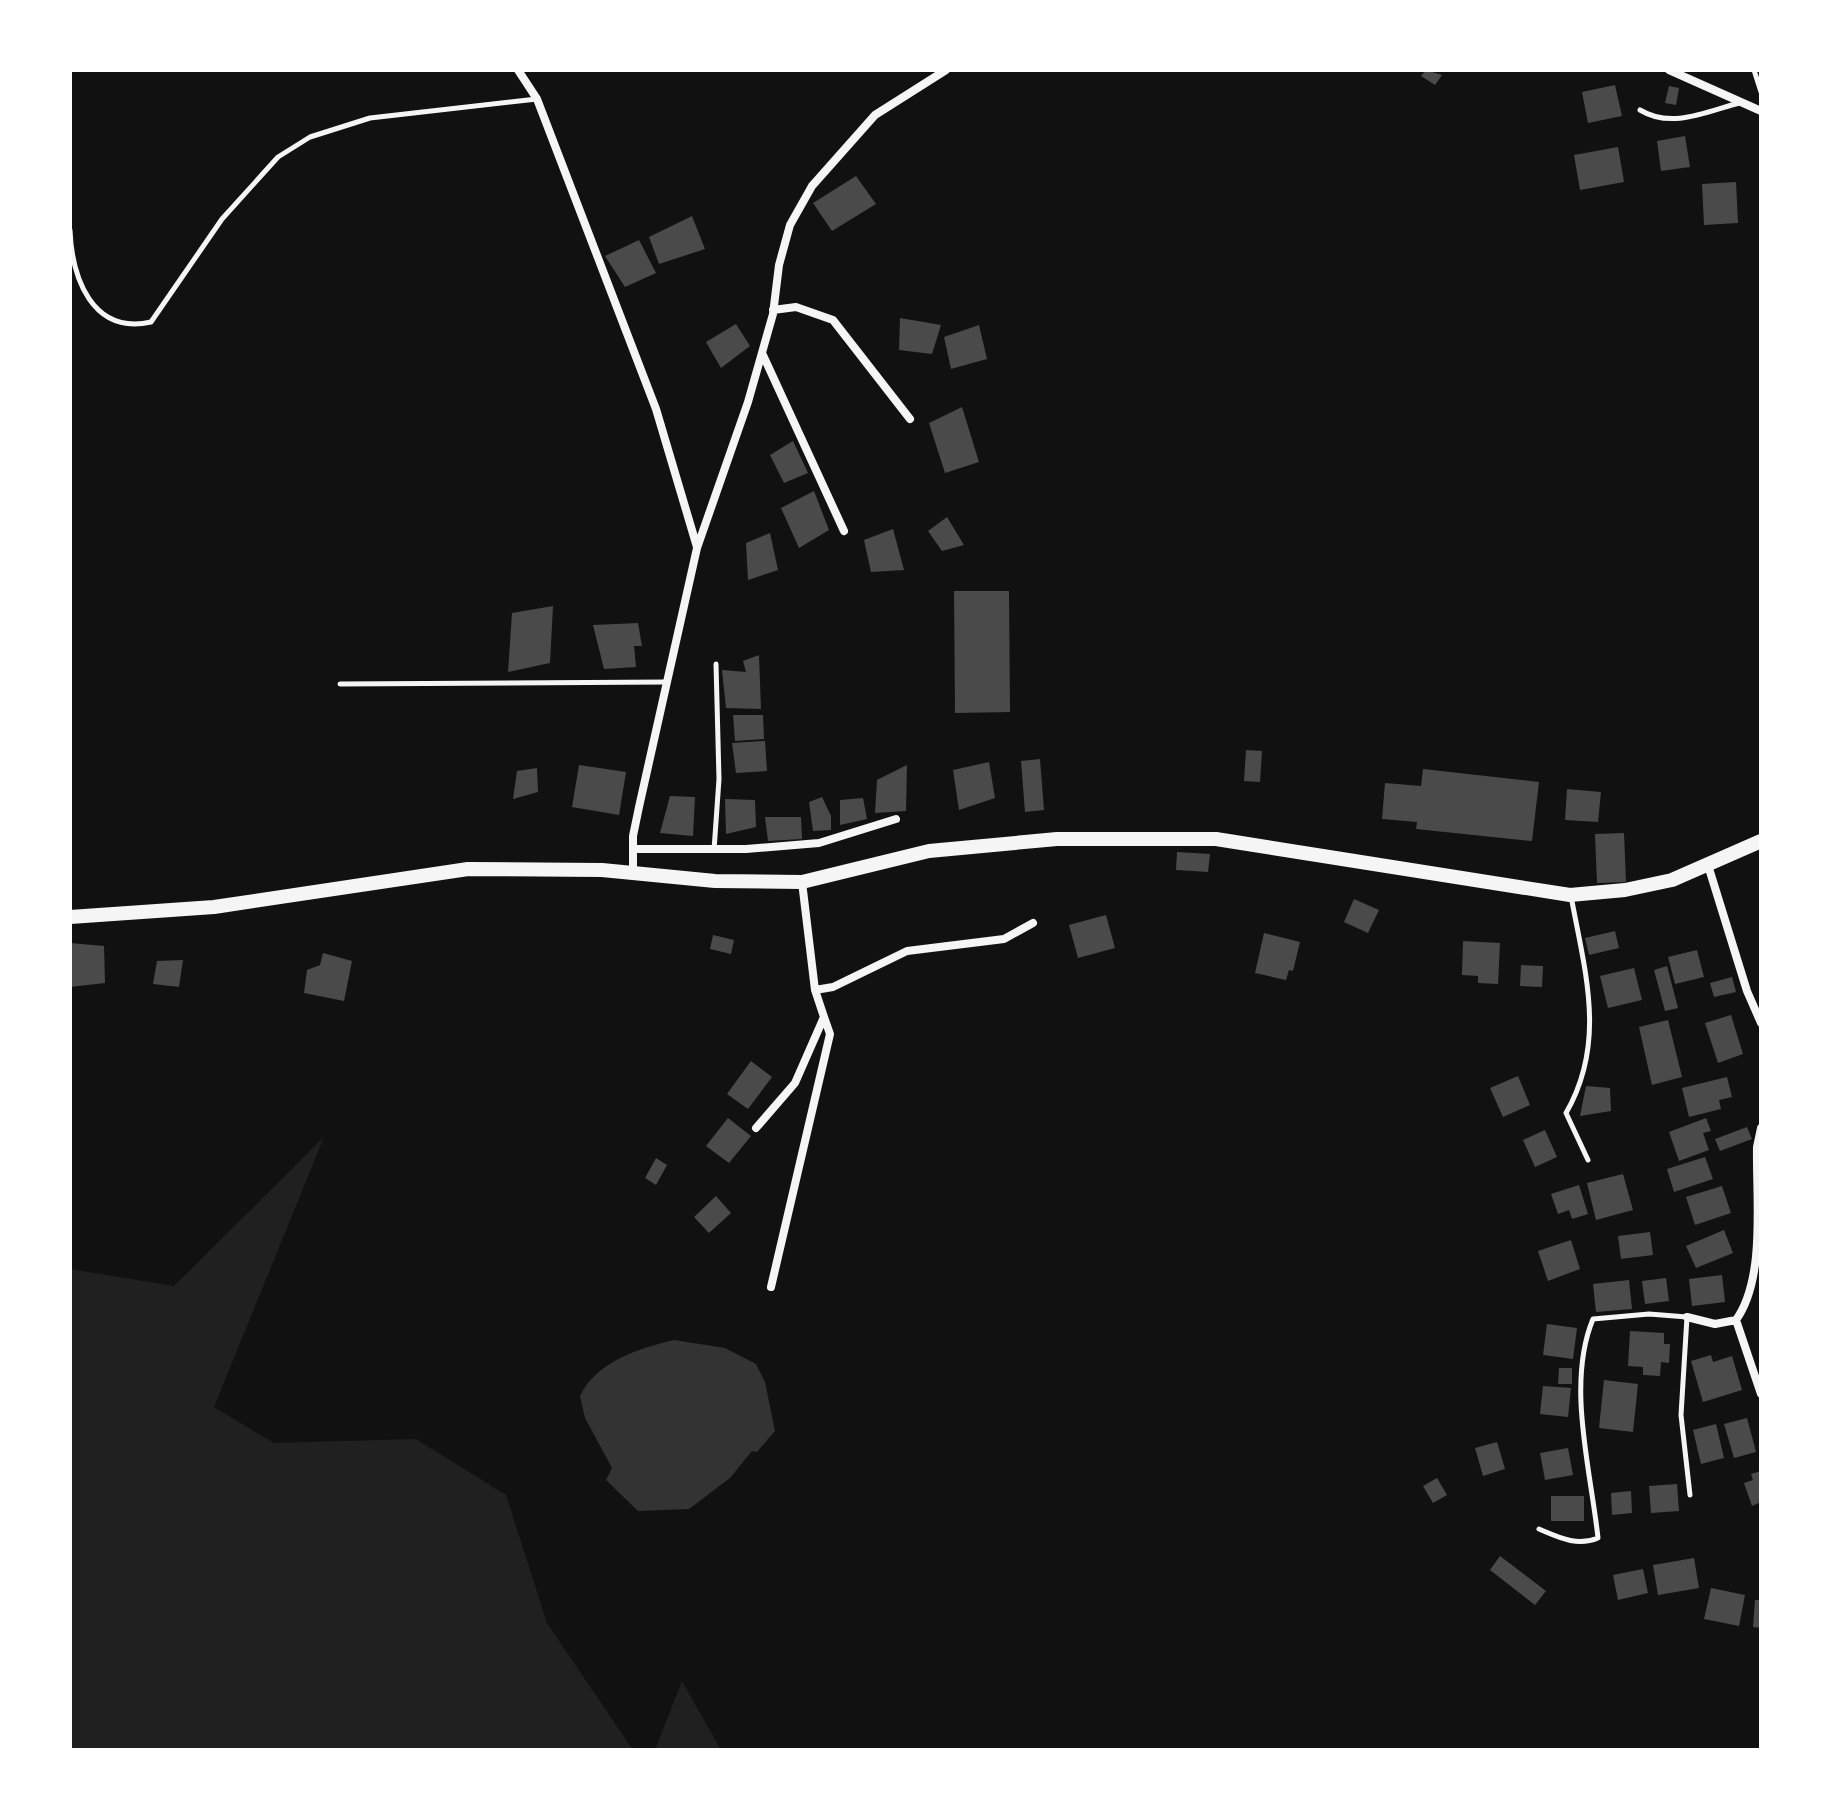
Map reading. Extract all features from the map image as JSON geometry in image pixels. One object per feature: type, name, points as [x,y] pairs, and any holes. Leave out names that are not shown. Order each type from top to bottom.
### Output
[{"type":"street","points":[[518,70],[537,99],[656,409],[697,548]]},
{"type":"street","points":[[633,873],[639,807],[697,548],[762,353],[790,225],[812,186],[875,115],[946,70]]},
{"type":"street","points":[[1669,70],[1761,111]]},
{"type":"street","points":[[773,310],[796,307],[833,320],[910,419]]},
{"type":"street","points":[[762,353],[844,531]]},
{"type":"street","points":[[634,849],[714,850],[819,843],[896,819]]},
{"type":"street","points":[[70,917],[214,907],[468,869],[633,873],[715,881],[802,882],[929,851],[991,843],[1161,838],[1216,839],[1570,895],[1625,890],[1672,880],[1707,862],[1761,841]]},
{"type":"street","points":[[1707,862],[1747,991],[1761,1023]]},
{"type":"street","points":[[771,1287],[830,1034],[815,990],[802,882]]},
{"type":"street","points":[[815,990],[833,987],[907,951],[1004,939],[1033,923]]},
{"type":"street","points":[[756,1128],[795,1083],[824,1017]]},
{"type":"street","points":[[1687,1317],[1715,1324],[1736,1320],[1748,1304],[1754,1280],[1757,1147],[1761,1128]]},
{"type":"street","points":[[1736,1320],[1761,1394]]},
{"type":"lane","points":[[1754,70],[1761,92]]},
{"type":"lane","points":[[70,230],[71,257],[88,302],[119,322],[136,325],[151,322],[222,219],[278,157],[310,137],[370,118],[537,99]]},
{"type":"lane","points":[[1640,110],[1652,117],[1669,119],[1691,117],[1740,102]]},
{"type":"lane","points":[[714,850],[719,779],[716,664]]},
{"type":"lane","points":[[340,684],[668,682]]},
{"type":"lane","points":[[1570,895],[1593,1028],[1583,1076],[1566,1113],[1588,1160]]},
{"type":"lane","points":[[1539,1529],[1566,1541],[1588,1542],[1598,1538],[1582,1441],[1587,1332],[1593,1319],[1609,1316],[1687,1317],[1681,1415],[1690,1495]]},
{"type":"shaded area","points":[[324,1137],[214,1407],[274,1443],[416,1439],[506,1495],[547,1623],[633,1750],[70,1750],[70,1269],[174,1286]]},
{"type":"shaded area","points":[[674,1340],[725,1348],[756,1364],[765,1382],[775,1431],[757,1452],[752,1451],[730,1478],[689,1509],[638,1511],[606,1480],[612,1468],[585,1418],[580,1396],[608,1365],[647,1347]]},
{"type":"shaded area","points":[[682,1681],[721,1750],[655,1750]]},
{"type":"building","points":[[1426,70],[1442,75],[1435,85],[1421,76]]},
{"type":"building","points":[[1615,85],[1622,116],[1588,123],[1582,92]]},
{"type":"building","points":[[1669,86],[1679,88],[1676,105],[1665,103]]},
{"type":"building","points":[[1685,136],[1690,167],[1661,171],[1657,141]]},
{"type":"building","points":[[1618,147],[1624,182],[1580,190],[1574,155]]},
{"type":"building","points":[[856,176],[876,204],[832,231],[813,203]]},
{"type":"building","points":[[1736,182],[1738,223],[1704,225],[1702,184]]},
{"type":"building","points":[[692,216],[705,249],[659,264],[649,237]]},
{"type":"building","points":[[639,240],[656,273],[625,287],[605,256]]},
{"type":"building","points":[[900,318],[941,325],[932,354],[899,350]]},
{"type":"building","points":[[736,324],[750,346],[721,368],[706,342]]},
{"type":"building","points":[[979,325],[987,359],[951,369],[944,337]]},
{"type":"building","points":[[962,407],[979,462],[945,473],[929,423]]},
{"type":"building","points":[[793,441],[808,473],[784,483],[770,455]]},
{"type":"building","points":[[814,491],[829,530],[799,548],[781,508]]},
{"type":"building","points":[[947,517],[964,545],[942,551],[928,531]]},
{"type":"building","points":[[893,529],[904,570],[871,572],[864,540]]},
{"type":"building","points":[[770,533],[778,570],[748,580],[746,543]]},
{"type":"building","points":[[954,591],[1009,591],[1010,712],[955,713]]},
{"type":"building","points":[[553,606],[550,663],[508,672],[512,613]]},
{"type":"building","points":[[638,623],[642,646],[634,646],[636,667],[604,669],[593,625]]},
{"type":"building","points":[[759,655],[761,709],[726,708],[722,670],[746,672],[743,661]]},
{"type":"building","points":[[733,715],[763,715],[764,739],[735,741]]},
{"type":"building","points":[[765,741],[767,771],[736,773],[732,743]]},
{"type":"building","points":[[1246,750],[1262,751],[1260,782],[1244,781]]},
{"type":"building","points":[[1040,759],[1044,810],[1025,812],[1021,761]]},
{"type":"building","points":[[989,762],[995,798],[959,810],[953,770]]},
{"type":"building","points":[[579,765],[626,772],[619,815],[572,807]]},
{"type":"building","points":[[907,765],[906,811],[875,813],[877,780]]},
{"type":"building","points":[[537,768],[538,792],[513,799],[517,771]]},
{"type":"building","points":[[1423,769],[1539,782],[1532,841],[1416,829],[1417,822],[1382,819],[1385,783],[1421,786]]},
{"type":"building","points":[[1567,789],[1601,792],[1598,822],[1565,820]]},
{"type":"building","points":[[670,796],[695,797],[693,836],[660,833]]},
{"type":"building","points":[[822,797],[831,816],[831,830],[813,831],[809,802]]},
{"type":"building","points":[[863,798],[867,819],[840,825],[840,800]]},
{"type":"building","points":[[725,799],[755,800],[756,827],[726,834]]},
{"type":"building","points":[[765,817],[801,817],[802,839],[768,841]]},
{"type":"building","points":[[1624,833],[1626,882],[1597,883],[1595,834]]},
{"type":"building","points":[[1177,852],[1210,854],[1208,872],[1176,870]]},
{"type":"building","points":[[1354,899],[1379,910],[1368,933],[1344,922]]},
{"type":"building","points":[[1106,915],[1115,948],[1078,958],[1069,925]]},
{"type":"building","points":[[1615,931],[1619,948],[1589,955],[1585,938]]},
{"type":"building","points":[[1264,933],[1300,942],[1293,971],[1289,970],[1286,980],[1255,973]]},
{"type":"building","points":[[713,935],[734,940],[731,954],[710,949]]},
{"type":"building","points":[[1463,941],[1500,943],[1498,984],[1478,983],[1478,976],[1462,975]]},
{"type":"building","points":[[70,943],[104,946],[105,983],[70,987]]},
{"type":"building","points":[[1697,950],[1704,977],[1675,984],[1668,957]]},
{"type":"building","points":[[323,953],[352,961],[344,1001],[304,993],[307,970],[320,965]]},
{"type":"building","points":[[183,960],[179,987],[153,984],[157,961]]},
{"type":"building","points":[[1521,965],[1543,966],[1542,987],[1520,986]]},
{"type":"building","points":[[1667,966],[1678,1008],[1665,1011],[1654,970]]},
{"type":"building","points":[[1634,968],[1642,1000],[1608,1008],[1600,976]]},
{"type":"building","points":[[1732,977],[1736,992],[1714,997],[1710,983]]},
{"type":"building","points":[[1731,1015],[1743,1054],[1718,1063],[1705,1023]]},
{"type":"building","points":[[1668,1020],[1682,1077],[1652,1085],[1639,1027]]},
{"type":"building","points":[[751,1061],[772,1077],[748,1109],[727,1094]]},
{"type":"building","points":[[1518,1076],[1530,1105],[1503,1117],[1490,1088]]},
{"type":"building","points":[[1727,1077],[1732,1097],[1719,1100],[1721,1109],[1689,1117],[1682,1088]]},
{"type":"building","points":[[1586,1086],[1610,1088],[1611,1111],[1580,1116]]},
{"type":"building","points":[[728,1118],[751,1136],[729,1163],[706,1146]]},
{"type":"building","points":[[1706,1118],[1711,1131],[1703,1133],[1709,1150],[1679,1161],[1669,1132]]},
{"type":"building","points":[[1747,1127],[1752,1139],[1720,1151],[1715,1139]]},
{"type":"building","points":[[1545,1130],[1557,1157],[1535,1167],[1523,1140]]},
{"type":"building","points":[[1705,1157],[1713,1179],[1674,1192],[1667,1169]]},
{"type":"building","points":[[656,1158],[667,1165],[656,1185],[645,1178]]},
{"type":"building","points":[[1623,1174],[1633,1210],[1596,1220],[1587,1183]]},
{"type":"building","points":[[1579,1185],[1588,1214],[1572,1219],[1569,1210],[1558,1214],[1551,1194]]},
{"type":"building","points":[[1722,1186],[1731,1213],[1695,1225],[1686,1197]]},
{"type":"building","points":[[716,1196],[731,1213],[709,1233],[694,1217]]},
{"type":"building","points":[[1724,1230],[1733,1253],[1696,1268],[1686,1246]]},
{"type":"building","points":[[1650,1232],[1653,1255],[1621,1259],[1618,1236]]},
{"type":"building","points":[[1571,1240],[1580,1269],[1548,1281],[1538,1251]]},
{"type":"building","points":[[1722,1275],[1725,1302],[1692,1306],[1689,1279]]},
{"type":"building","points":[[1666,1278],[1669,1301],[1645,1304],[1642,1281]]},
{"type":"building","points":[[1629,1280],[1632,1309],[1596,1312],[1593,1284]]},
{"type":"building","points":[[1547,1324],[1577,1328],[1573,1359],[1543,1355]]},
{"type":"building","points":[[1630,1331],[1664,1333],[1664,1344],[1670,1344],[1669,1363],[1661,1362],[1660,1376],[1643,1375],[1643,1367],[1628,1366]]},
{"type":"building","points":[[1711,1355],[1713,1362],[1732,1356],[1742,1390],[1703,1402],[1691,1361]]},
{"type":"building","points":[[1559,1368],[1572,1368],[1572,1384],[1558,1384]]},
{"type":"building","points":[[1604,1380],[1638,1384],[1633,1432],[1599,1428]]},
{"type":"building","points":[[1543,1386],[1571,1388],[1568,1417],[1540,1414]]},
{"type":"building","points":[[1747,1418],[1756,1452],[1734,1458],[1724,1424]]},
{"type":"building","points":[[1716,1424],[1724,1458],[1701,1464],[1693,1430]]},
{"type":"building","points":[[1497,1442],[1505,1469],[1483,1476],[1475,1448]]},
{"type":"building","points":[[1568,1448],[1573,1475],[1545,1480],[1540,1453]]},
{"type":"building","points":[[1761,1471],[1761,1502],[1752,1506],[1744,1483],[1753,1480],[1751,1474]]},
{"type":"building","points":[[1437,1478],[1447,1495],[1433,1503],[1423,1486]]},
{"type":"building","points":[[1677,1484],[1679,1511],[1651,1513],[1649,1486]]},
{"type":"building","points":[[1631,1491],[1632,1513],[1612,1515],[1611,1493]]},
{"type":"building","points":[[1551,1496],[1584,1496],[1584,1521],[1551,1521]]},
{"type":"building","points":[[1500,1556],[1546,1591],[1535,1605],[1490,1570]]},
{"type":"building","points":[[1694,1558],[1699,1588],[1658,1595],[1653,1565]]},
{"type":"building","points":[[1643,1569],[1648,1593],[1618,1600],[1613,1575]]},
{"type":"building","points":[[1711,1588],[1745,1595],[1739,1626],[1704,1619]]},
{"type":"building","points":[[1755,1600],[1761,1600],[1761,1628],[1753,1627]]}]
